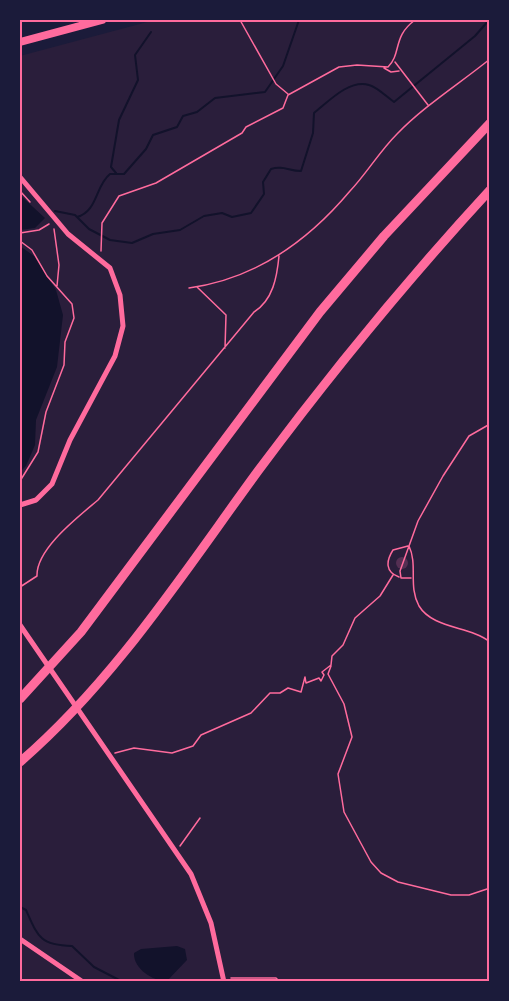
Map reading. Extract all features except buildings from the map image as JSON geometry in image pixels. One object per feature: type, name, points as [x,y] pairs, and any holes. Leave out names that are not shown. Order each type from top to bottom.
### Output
[{"type":"highway","points":[[20,699],[68,648],[320,312],[384,236],[489,123]]},
{"type":"highway","points":[[20,762],[99,683],[134,640],[338,364],[397,293],[489,190]]},
{"type":"main road","points":[[20,42],[102,20]]},
{"type":"street","points":[[20,177],[60,226],[110,268],[120,295],[123,326],[120,340],[104,378],[70,440],[52,484],[36,500],[20,505]]},
{"type":"street","points":[[20,625],[191,874],[205,905],[223,980]]},
{"type":"street","points":[[20,939],[84,981]]},
{"type":"path","points":[[240,20],[276,84],[288,95]]},
{"type":"path","points":[[415,20],[405,27],[396,44],[394,61],[429,106]]},
{"type":"path","points":[[189,288],[255,268],[298,243],[337,206],[391,141],[429,106],[489,59]]},
{"type":"path","points":[[99,258],[103,241],[102,223],[119,196],[156,183],[183,165],[202,158],[213,148],[242,133],[246,127],[283,108],[288,95],[339,67],[357,65],[388,67],[394,61]]},
{"type":"path","points":[[383,67],[391,72],[400,71]]},
{"type":"path","points":[[20,191],[34,206]]},
{"type":"path","points":[[20,233],[39,230],[51,221],[57,240],[59,265],[56,287]]},
{"type":"path","points":[[20,242],[32,250],[56,287],[72,304],[74,318],[65,342],[64,365],[46,412],[38,452],[20,481]]},
{"type":"path","points":[[20,587],[37,576],[37,566],[44,553],[77,517],[98,500],[254,312],[265,305],[275,281],[279,256]]},
{"type":"path","points":[[197,287],[226,315],[228,328],[225,349]]},
{"type":"path","points":[[400,578],[417,521],[469,436],[489,424]]},
{"type":"path","points":[[409,546],[393,550],[387,565],[393,575],[400,578],[411,578]]},
{"type":"path","points":[[409,546],[414,566],[411,578],[419,606],[432,618],[489,642]]},
{"type":"path","points":[[393,575],[380,596],[355,618],[343,645],[332,656],[328,674],[344,704],[352,737],[338,774],[344,812],[371,862],[381,873],[398,882],[451,896],[469,895],[489,888]]},
{"type":"path","points":[[108,754],[134,748],[172,753],[193,746],[201,735],[251,713],[270,693],[280,693],[288,688],[301,692],[305,677],[306,683],[319,678],[321,681],[324,675],[321,672],[331,665]]},
{"type":"path","points":[[175,850],[184,842],[200,818]]},
{"type":"path","points":[[223,980],[276,978],[280,981]]},
{"type":"shaded area","points":[[155,20],[489,20],[489,981],[20,981],[20,56]]},
{"type":"shaded area","points":[[20,195],[45,218],[35,228],[20,230]]},
{"type":"shaded area","points":[[20,246],[34,256],[56,290],[63,315],[57,367],[36,420],[35,445],[26,466],[20,472]]},
{"type":"shaded area","points":[[177,946],[185,949],[187,960],[167,981],[156,979],[145,973],[135,959],[134,953],[141,949]]},
{"type":"waterway","points":[[77,217],[84,214],[93,204],[105,179],[110,174],[124,174],[146,149],[153,135],[177,127],[183,116],[197,112],[215,98],[265,92],[283,66],[299,20]]},
{"type":"waterway","points":[[55,211],[75,215],[89,229],[110,240],[132,243],[153,234],[180,230],[204,216],[222,213],[232,217],[251,213],[264,194],[263,182],[271,169],[301,171],[313,133],[314,113],[332,98],[346,88],[361,84],[375,88],[394,102],[475,36],[489,20]]},
{"type":"waterway","points":[[116,173],[111,167],[119,120],[138,80],[135,55],[151,32]]},
{"type":"waterway","points":[[20,907],[26,910],[37,933],[42,938],[53,944],[72,946],[94,967],[123,982]]}]
